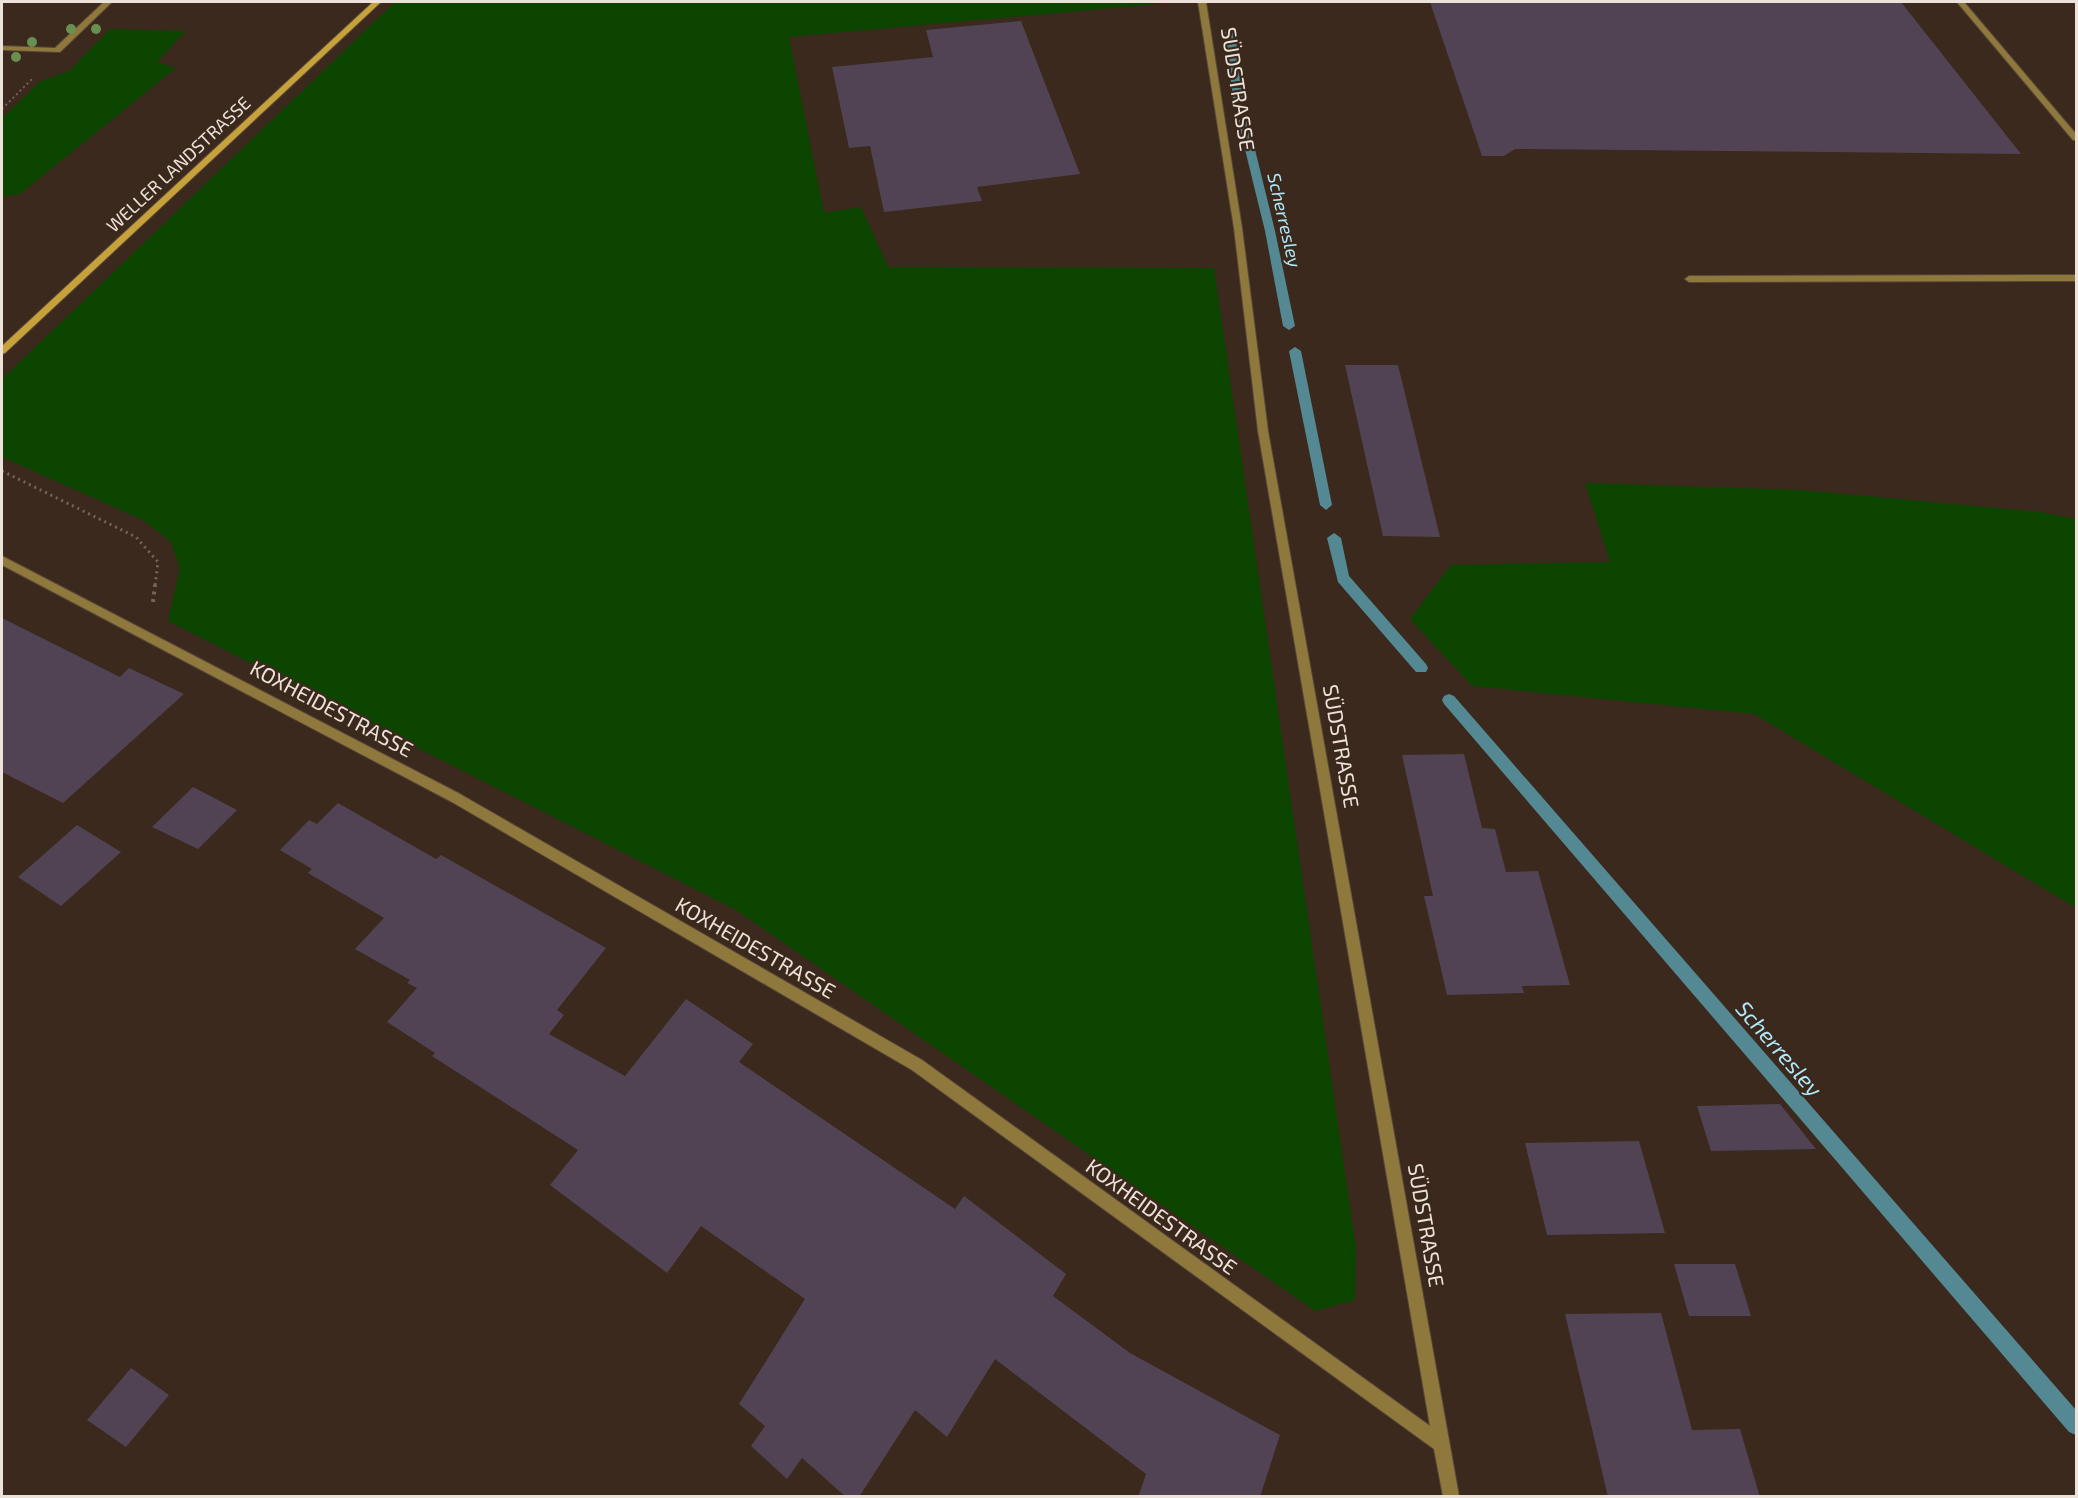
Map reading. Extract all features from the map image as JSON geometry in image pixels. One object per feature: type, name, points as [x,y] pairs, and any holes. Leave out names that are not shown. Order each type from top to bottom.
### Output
[{"type":"main road","name":"WELLER LANDSTRASSE","points":[[2,351],[377,2]]},
{"type":"street","points":[[2,48],[57,50],[108,2]]},
{"type":"street","name":"SÜDSTRASSE","points":[[1202,2],[1238,228],[1263,432],[1451,1497]]},
{"type":"street","points":[[1961,2],[2076,138]]},
{"type":"street","points":[[1689,279],[2076,278]]},
{"type":"street","name":"KOXHEIDESTRASSE","points":[[2,560],[456,798],[917,1065],[1443,1445]]},
{"type":"path","points":[[2,471],[136,537],[158,562],[149,636]]},
{"type":"green space","points":[[395,2],[1180,2],[789,37],[824,213],[861,207],[888,267],[1214,268],[1356,1249],[1355,1300],[1315,1311],[736,910],[168,621],[180,568],[171,542],[143,520],[2,457],[2,379]]},
{"type":"green space","points":[[110,29],[186,31],[157,62],[176,68],[20,194],[2,197],[2,118],[41,81],[69,71]]},
{"type":"green space","points":[[1585,483],[1801,490],[2041,512],[2076,519],[2076,908],[1754,714],[1472,686],[1410,619],[1451,565],[1610,562]]},
{"type":"building","points":[[1430,2],[1901,2],[2021,154],[1515,149],[1504,156],[1482,156]]},
{"type":"building","points":[[1021,21],[1080,174],[977,187],[982,201],[884,212],[870,146],[849,148],[832,67],[933,57],[926,30]]},
{"type":"building","points":[[1345,365],[1398,365],[1440,537],[1383,536]]},
{"type":"building","points":[[2,618],[120,677],[129,668],[184,694],[63,803],[2,772]]},
{"type":"building","points":[[1464,754],[1482,828],[1495,829],[1506,872],[1538,871],[1570,985],[1522,986],[1524,993],[1447,995],[1424,896],[1433,896],[1402,755]]},
{"type":"building","points":[[193,787],[237,810],[198,849],[152,827]]},
{"type":"building","points":[[338,803],[436,859],[441,855],[606,948],[557,1010],[564,1015],[549,1034],[625,1076],[686,999],[753,1044],[739,1062],[955,1209],[964,1196],[1066,1274],[1053,1296],[1130,1353],[1280,1435],[1260,1497],[1138,1497],[1146,1474],[995,1359],[947,1437],[915,1410],[859,1497],[846,1497],[802,1458],[787,1479],[751,1446],[765,1426],[739,1404],[805,1299],[701,1226],[667,1273],[550,1185],[578,1150],[432,1056],[435,1053],[387,1022],[417,988],[407,983],[410,980],[355,949],[384,918],[308,873],[312,869],[280,850],[309,820],[317,824]]},
{"type":"building","points":[[77,825],[121,852],[61,906],[18,877]]},
{"type":"building","points":[[1780,1104],[1816,1149],[1711,1151],[1697,1106]]},
{"type":"building","points":[[1639,1141],[1665,1233],[1547,1235],[1525,1143]]},
{"type":"building","points":[[1674,1264],[1735,1264],[1751,1316],[1689,1316]]},
{"type":"building","points":[[1661,1313],[1692,1430],[1740,1429],[1760,1497],[1608,1497],[1565,1314]]},
{"type":"building","points":[[131,1368],[169,1395],[126,1447],[87,1420]]},
{"type":"waterway","name":"Scherresley","points":[[1226,2],[1227,8]]},
{"type":"waterway","name":"Scherresley","points":[[1230,32],[1238,98]]},
{"type":"waterway","name":"Scherresley","points":[[1243,121],[1270,231],[1289,326]]},
{"type":"waterway","name":"Scherresley","points":[[1295,351],[1326,505]]},
{"type":"waterway","name":"Scherresley","points":[[1334,538],[1343,578],[1421,668]]},
{"type":"waterway","name":"Scherresley","points":[[1449,700],[2076,1425]]}]
